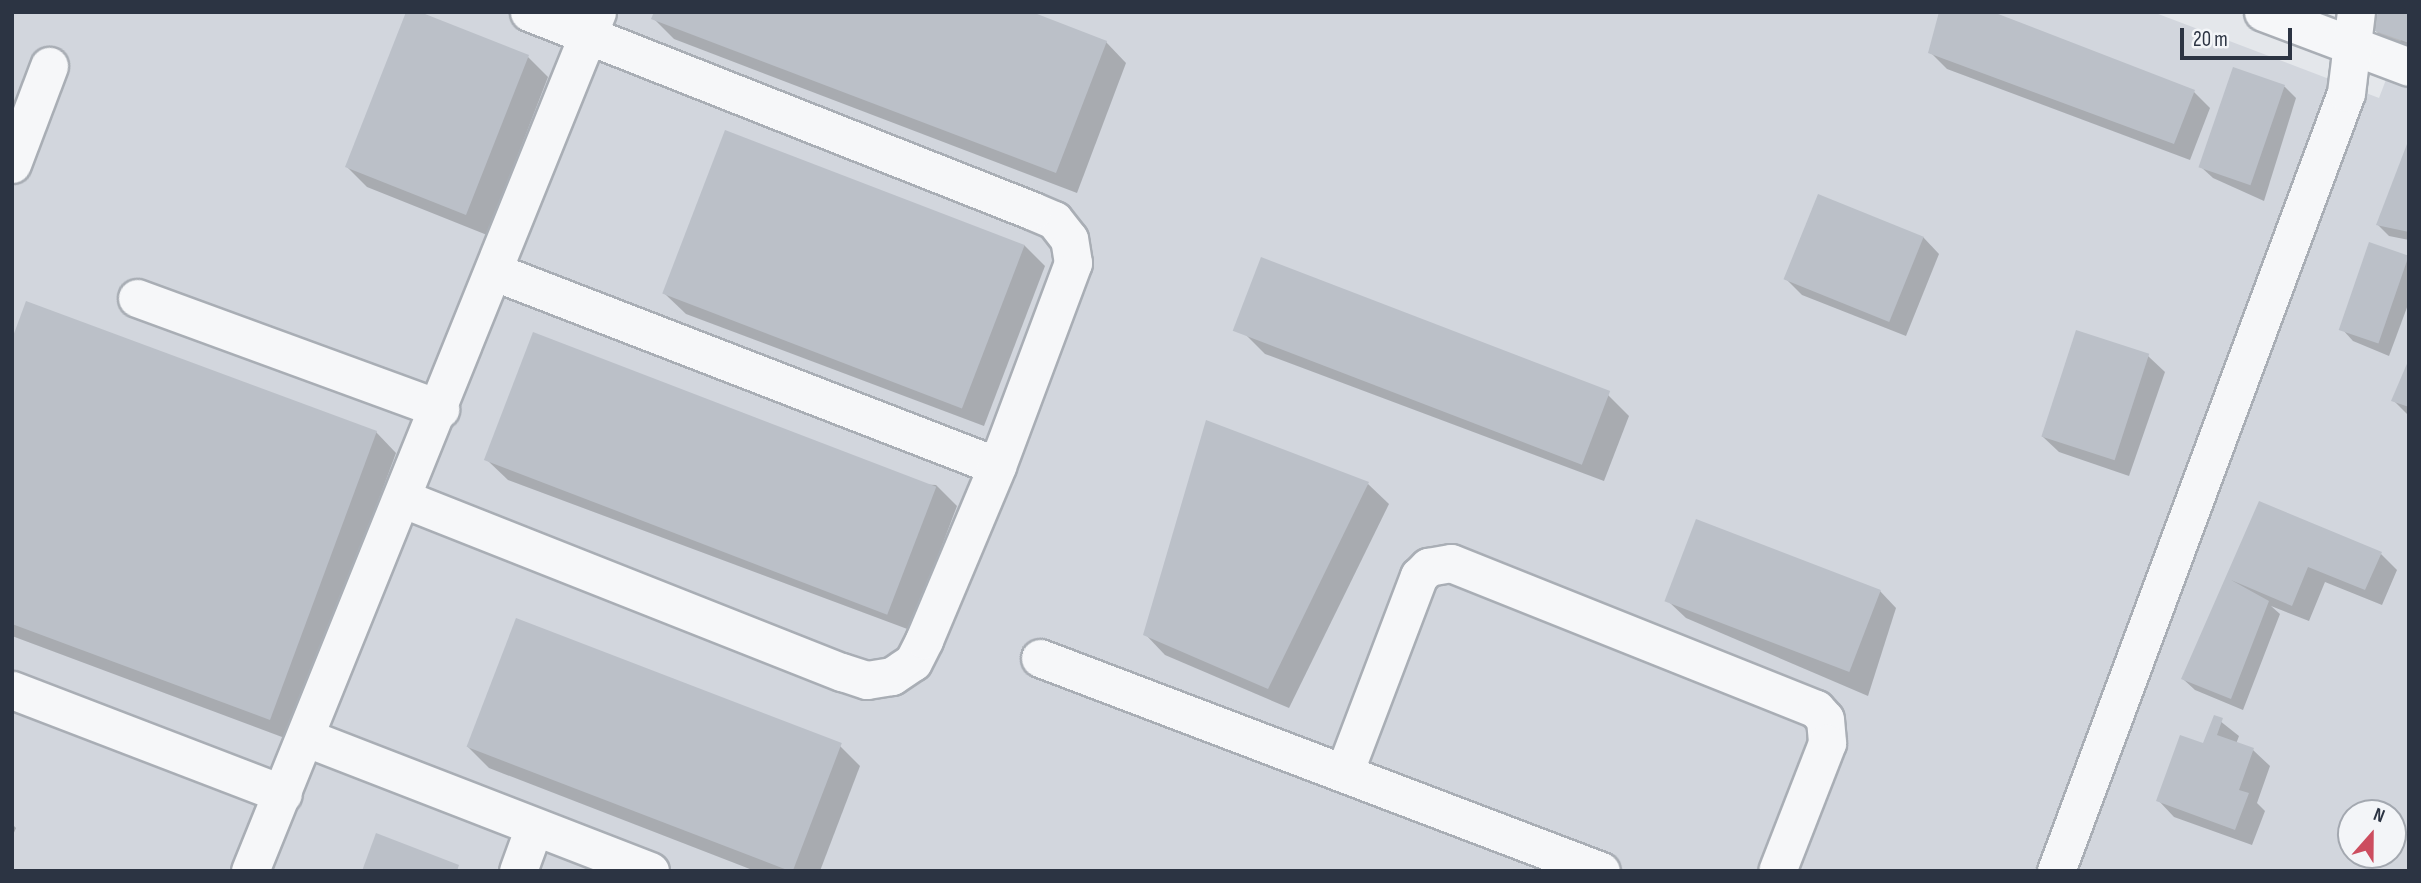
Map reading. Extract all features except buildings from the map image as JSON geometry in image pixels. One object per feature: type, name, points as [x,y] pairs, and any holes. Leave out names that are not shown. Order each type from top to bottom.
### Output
[{"type":"street","points":[[404,499],[867,680],[892,676],[913,662],[997,466],[1073,263],[1069,239],[1054,220],[592,24],[529,12]]},
{"type":"street","points":[[2263,12],[2355,29],[2409,66]]},
{"type":"street","points":[[250,871],[404,499],[592,24]]},
{"type":"street","points":[[2056,871],[2346,93],[2355,29]]},
{"type":"street","points":[[12,164],[49,66]]},
{"type":"street","points":[[495,272],[997,466]]},
{"type":"street","points":[[137,298],[440,409]]},
{"type":"street","points":[[1344,773],[1419,576],[1428,567],[1451,563],[1816,709],[1825,719],[1827,743],[1777,871]]},
{"type":"street","points":[[1040,658],[1601,871]]},
{"type":"street","points":[[12,690],[284,794]]},
{"type":"street","points":[[307,738],[641,869]]},
{"type":"street","points":[[517,871],[534,827]]},
{"type":"shaded area","points":[[12,12],[2153,12],[2379,98],[2409,19],[2409,871],[12,871]]}]
